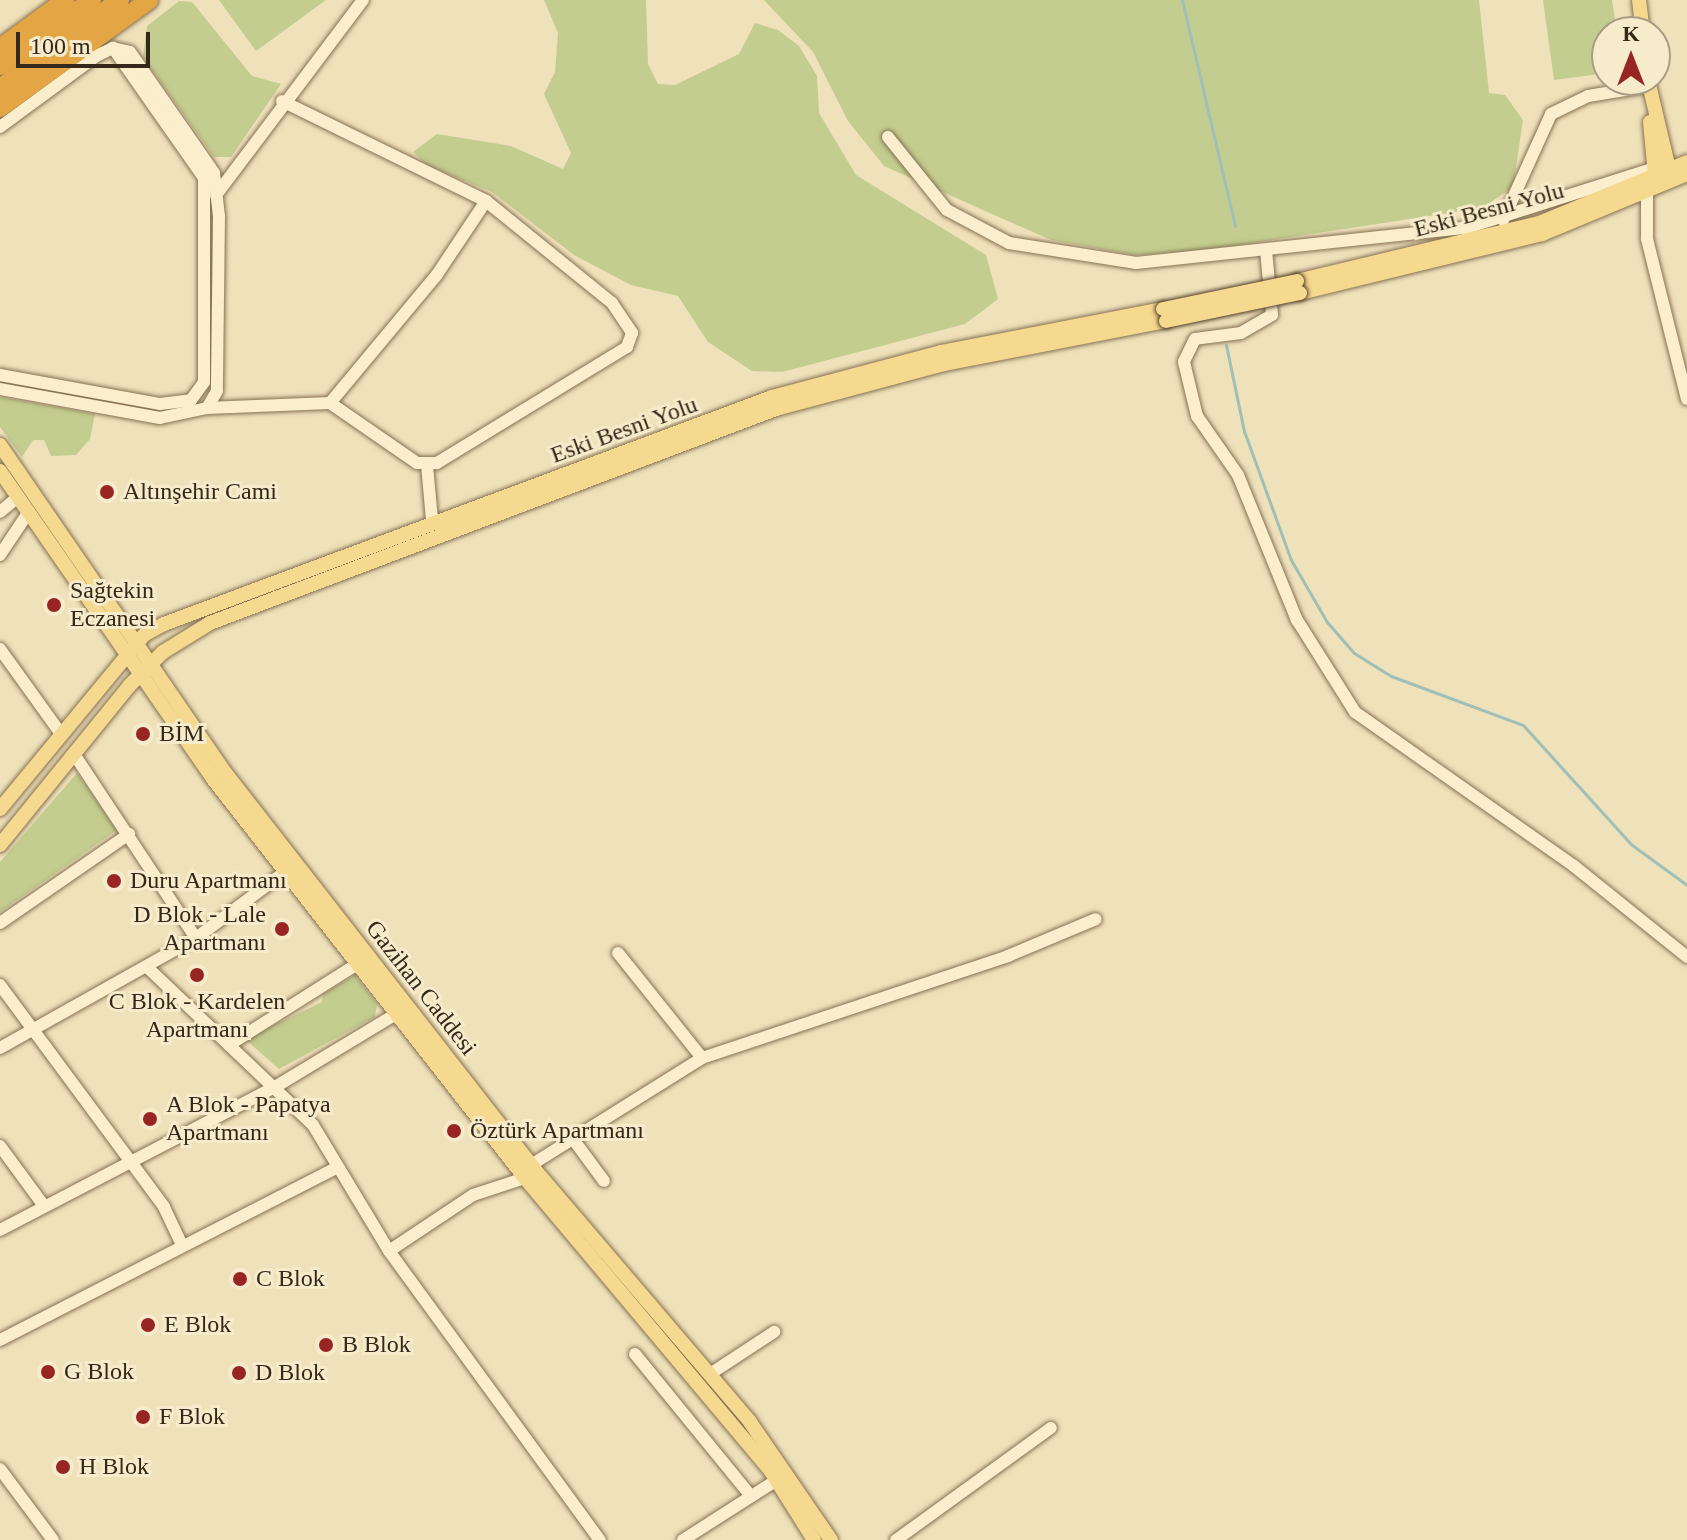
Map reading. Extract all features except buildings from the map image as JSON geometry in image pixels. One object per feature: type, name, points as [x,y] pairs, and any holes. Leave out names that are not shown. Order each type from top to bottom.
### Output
[{"type":"highway","points":[[0,48],[65,0]]},
{"type":"highway","points":[[0,66],[92,0]]},
{"type":"highway","points":[[0,88],[120,0]]},
{"type":"highway","points":[[0,108],[149,0]]},
{"type":"main road","points":[[1650,96],[1652,182]]},
{"type":"main road","points":[[1651,106],[1670,176]]},
{"type":"main road","name":"Eski Besni Yolu","points":[[1670,176],[1687,162]]},
{"type":"main road","name":"Eski Besni Yolu","points":[[0,809],[130,652],[164,624],[432,520],[800,388],[1164,315],[1542,234],[1652,182],[1687,174]]},
{"type":"main road","name":"Eski Besni Yolu","points":[[0,845],[143,671],[210,623],[277,593],[776,409],[930,367],[1164,315]]},
{"type":"main road","name":"Gazihan Caddesi","points":[[0,445],[120,627],[130,652]]},
{"type":"main road","name":"Gazihan Caddesi","points":[[0,471],[285,872],[396,1014],[777,1480],[814,1540]]},
{"type":"main road","points":[[120,627],[164,624]]},
{"type":"main road","name":"Gazihan Caddesi","points":[[143,671],[528,1172],[710,1374],[782,1462],[831,1540]]},
{"type":"street","points":[[0,375],[118,400],[191,400],[204,382],[213,196],[282,101],[363,0]]},
{"type":"street","points":[[0,127],[113,48],[204,178],[213,196],[217,382],[207,408]]},
{"type":"street","points":[[1503,220],[1551,114],[1591,95]]},
{"type":"street","points":[[282,101],[486,201],[612,303],[631,340],[427,465]]},
{"type":"street","points":[[888,137],[947,210],[1009,243],[1136,263],[1503,220],[1652,182],[1647,239],[1687,399]]},
{"type":"street","points":[[330,403],[436,276],[486,201]]},
{"type":"street","points":[[1266,250],[1272,315],[1241,333],[1195,339],[1184,362],[1197,416],[1238,475],[1297,620],[1355,712],[1574,866],[1687,957]]},
{"type":"street","points":[[0,389],[131,415],[181,418],[207,408],[330,403],[427,465]]},
{"type":"street","points":[[427,465],[432,520]]},
{"type":"street","points":[[0,512],[18,497]]},
{"type":"street","points":[[0,555],[28,513]]},
{"type":"street","points":[[0,649],[61,734]]},
{"type":"street","points":[[74,754],[196,938]]},
{"type":"street","points":[[0,923],[129,834]]},
{"type":"street","points":[[0,1048],[33,1034],[196,938],[285,872]]},
{"type":"street","points":[[389,1251],[473,1195],[528,1172],[570,1135],[702,1058],[1008,956],[1096,919]]},
{"type":"street","points":[[618,953],[702,1058]]},
{"type":"street","points":[[229,1045],[357,964]]},
{"type":"street","points":[[147,967],[275,1087],[317,1131],[334,1169],[389,1251],[600,1540]]},
{"type":"street","points":[[0,985],[33,1034],[130,1161],[182,1245]]},
{"type":"street","points":[[0,1230],[275,1087],[396,1014]]},
{"type":"street","points":[[570,1135],[604,1181]]},
{"type":"street","points":[[0,1146],[44,1206]]},
{"type":"street","points":[[0,1340],[334,1169]]},
{"type":"street","points":[[710,1374],[774,1332]]},
{"type":"street","points":[[635,1354],[751,1496]]},
{"type":"street","points":[[896,1540],[1051,1428]]},
{"type":"street","points":[[0,1469],[53,1540]]},
{"type":"street","points":[[683,1540],[777,1480]]},
{"type":"green space","points":[[219,0],[326,0],[256,51]]},
{"type":"green space","points":[[544,0],[646,0],[648,64],[658,84],[675,85],[739,54],[755,23],[778,30],[799,46],[817,76],[819,113],[856,175],[986,255],[998,299],[965,324],[782,372],[752,371],[708,342],[678,296],[631,285],[574,255],[492,192],[427,165],[413,152],[437,134],[511,146],[563,169],[571,153],[544,94],[555,72],[558,33]]},
{"type":"green space","points":[[764,0],[1479,0],[1489,93],[1505,95],[1523,120],[1513,187],[1482,208],[1212,249],[1135,255],[1051,240],[884,166],[848,121],[813,52]]},
{"type":"green space","points":[[1543,0],[1612,0],[1614,16],[1591,16],[1591,75],[1554,80]]},
{"type":"green space","points":[[179,1],[192,2],[252,76],[281,84],[231,157],[214,157],[143,57],[147,26]]},
{"type":"green space","points":[[0,397],[95,414],[90,439],[76,455],[51,456],[44,440],[33,440],[22,457],[0,427]]},
{"type":"green space","points":[[77,773],[117,830],[0,912],[0,862]]},
{"type":"green space","points":[[355,975],[377,1004],[375,1017],[279,1069],[245,1039],[322,1002],[323,994]]},
{"type":"waterway","points":[[1182,0],[1235,226]]},
{"type":"waterway","points":[[1226,345],[1244,431],[1291,560],[1327,622],[1354,653],[1391,676],[1523,725],[1632,845],[1687,885]]},
{"type":"place","name":"Altınşehir Cami","points":[[107,492]]},
{"type":"place","name":"Sağtekin Eczanesi","points":[[54,605]]},
{"type":"place","name":"BİM","points":[[143,734]]},
{"type":"place","name":"Duru Apartmanı","points":[[114,881]]},
{"type":"place","name":"D Blok - Lale Apartmanı","points":[[282,929]]},
{"type":"place","name":"C Blok - Kardelen Apartmanı","points":[[197,975]]},
{"type":"place","name":"A Blok - Papatya Apartmanı","points":[[150,1119]]},
{"type":"place","name":"Öztürk Apartmanı","points":[[454,1131]]},
{"type":"place","name":"C Blok","points":[[240,1279]]},
{"type":"place","name":"E Blok","points":[[148,1325]]},
{"type":"place","name":"B Blok","points":[[326,1345]]},
{"type":"place","name":"G Blok","points":[[48,1372]]},
{"type":"place","name":"D Blok","points":[[239,1373]]},
{"type":"place","name":"F Blok","points":[[143,1417]]},
{"type":"place","name":"H Blok","points":[[63,1467]]}]
